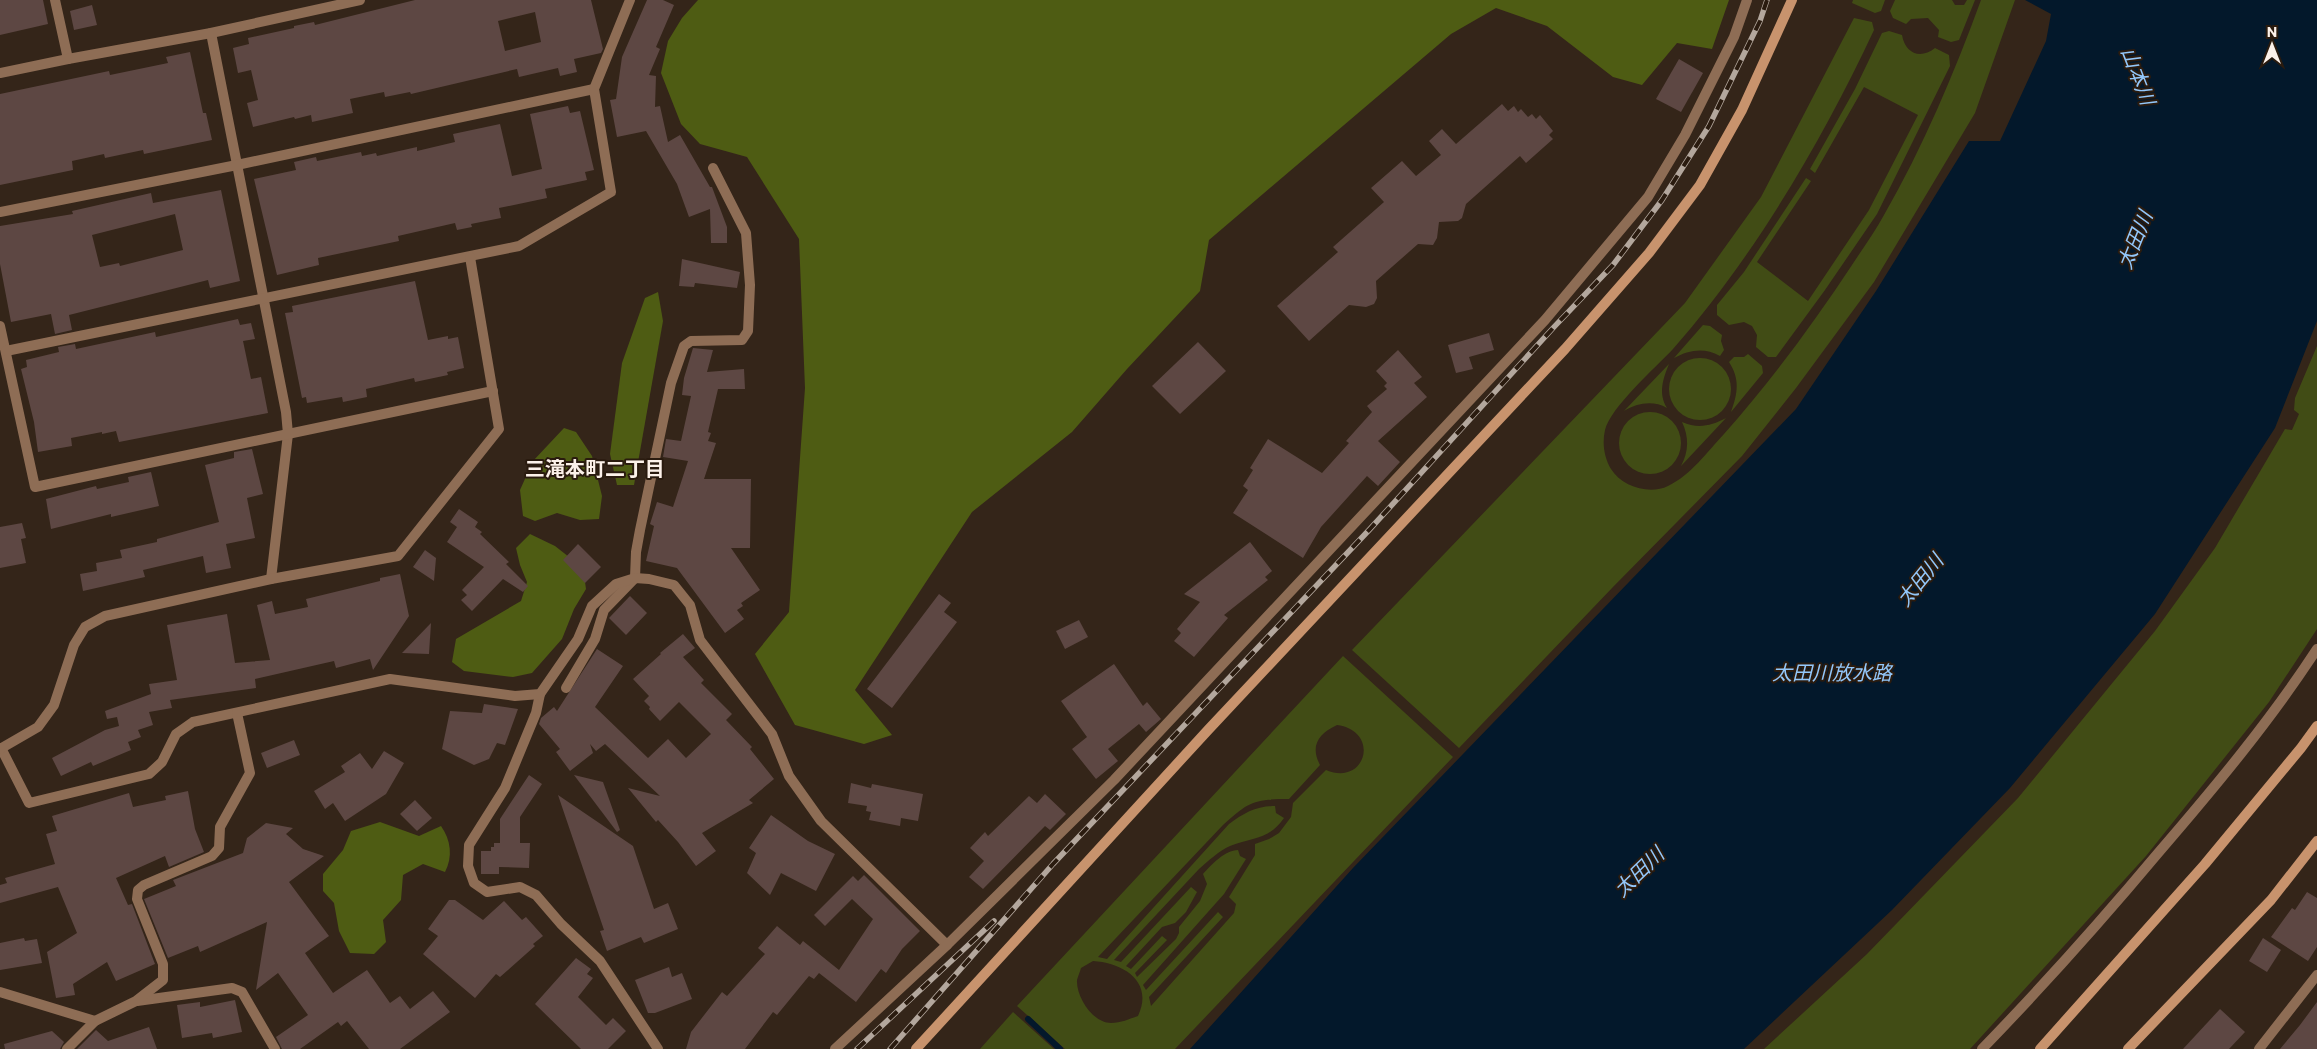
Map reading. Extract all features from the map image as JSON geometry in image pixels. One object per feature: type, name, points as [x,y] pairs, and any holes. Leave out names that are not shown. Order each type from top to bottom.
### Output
[{"type":"street","points":[[55,0],[68,59]]},
{"type":"street","points":[[0,73],[211,33],[360,0]]},
{"type":"street","points":[[6,352],[519,246],[611,192],[594,89],[630,0]]},
{"type":"street","points":[[835,1049],[947,945],[1114,780],[1545,320],[1648,197],[1685,135],[1730,46],[1747,0]]},
{"type":"street","points":[[916,1049],[1208,730],[1565,350],[1649,253],[1700,184],[1733,126],[1792,0]]},
{"type":"street","points":[[211,33],[286,412],[288,434],[271,579]]},
{"type":"street","points":[[0,212],[237,165],[594,89]]},
{"type":"street","points":[[566,688],[595,639],[604,610],[635,578],[636,552],[640,530],[672,383],[684,346],[691,341],[742,340],[748,331],[750,285],[746,233],[713,168]]},
{"type":"street","points":[[470,257],[499,429],[398,556],[271,579],[106,616],[85,627],[74,645],[54,705],[38,727],[1,748],[29,803],[149,774],[162,762],[176,734],[193,722],[390,679],[515,696],[540,694]]},
{"type":"street","points":[[0,326],[35,487],[493,391]]},
{"type":"street","points":[[658,1049],[600,961],[560,924],[536,894],[520,887],[487,892],[474,883],[468,866],[469,845],[505,788],[536,713],[540,694],[578,639],[592,606],[616,584],[635,578],[674,585],[690,606],[700,640],[772,734],[789,776],[821,821],[947,945]]},
{"type":"street","points":[[1982,1049],[2030,1000],[2105,916],[2217,785],[2296,682],[2317,649]]},
{"type":"street","points":[[67,1049],[95,1021],[136,1001],[163,980],[163,964],[137,899],[138,890],[144,885],[212,856],[219,848],[220,827],[250,773],[236,713]]},
{"type":"street","points":[[2040,1049],[2205,864],[2317,726]]},
{"type":"street","points":[[2128,1049],[2271,900],[2317,842]]},
{"type":"street","points":[[2259,1049],[2317,975]]},
{"type":"street","points":[[136,1001],[232,988],[242,992],[275,1049]]},
{"type":"street","points":[[0,992],[95,1021]]},
{"type":"green space","points":[[698,0],[1729,0],[1712,49],[1677,43],[1642,85],[1613,77],[1547,26],[1496,8],[1451,34],[1209,240],[1200,291],[1127,369],[1072,432],[972,512],[855,690],[892,735],[864,744],[795,725],[755,654],[789,612],[805,388],[799,239],[747,157],[700,144],[681,124],[661,73],[668,41],[682,18]]},
{"type":"green space","points":[[1853,0],[1885,0],[1881,11],[1875,13],[1852,3]]},
{"type":"green space","points":[[1895,0],[1952,0],[1955,5],[1964,5],[1967,0],[1975,0],[1959,40],[1951,42],[1938,37],[1939,30],[1928,18],[1911,19],[1906,24],[1893,18],[1890,11]]},
{"type":"green space","points":[[1981,0],[2015,0],[1975,113],[1874,282],[1796,388],[1742,456],[1459,748],[1352,650],[1685,303],[1761,197],[1854,18],[1872,22],[1874,30],[1832,114],[1784,197],[1758,237],[1703,313],[1673,349],[1624,399],[1605,430],[1604,450],[1611,469],[1622,481],[1637,488],[1661,489],[1684,476],[1698,463],[1758,394],[1791,352],[1877,228],[1925,137],[1949,83]]},
{"type":"green space","points":[[1889,31],[1902,35],[1906,46],[1914,53],[1924,54],[1935,48],[1949,55],[1950,66],[1877,214],[1776,357],[1768,357],[1756,347],[1757,335],[1752,326],[1744,322],[1729,325],[1717,315],[1717,305],[1744,272],[1806,178],[1811,181],[1757,262],[1808,301],[1869,210],[1918,115],[1864,87],[1815,173],[1810,169],[1855,89],[1882,33]]},
{"type":"green space","points":[[658,292],[663,321],[634,485],[617,485],[610,454],[622,363],[645,298]]},
{"type":"green space","points":[[1703,325],[1710,326],[1722,335],[1721,341],[1724,350],[1720,356],[1708,351],[1697,351],[1685,353],[1674,358]]},
{"type":"green space","points":[[2317,346],[2317,629],[2269,702],[2146,856],[1970,1049],[1764,1049],[1867,954],[2018,798],[2155,631],[2215,548],[2285,429],[2292,430],[2299,414],[2294,410],[2295,398]]},
{"type":"green space","points":[[1748,354],[1762,366],[1763,373],[1731,412],[1737,386],[1733,368],[1729,362],[1734,357],[1744,357]]},
{"type":"green space","points":[[1700,358],[1712,361],[1722,367],[1728,377],[1731,389],[1728,401],[1722,411],[1712,417],[1700,420],[1688,417],[1678,411],[1672,401],[1669,389],[1672,377],[1678,367],[1688,361]]},
{"type":"green space","points":[[1669,364],[1663,381],[1662,391],[1667,408],[1651,403],[1634,406],[1624,411]]},
{"type":"green space","points":[[1650,412],[1662,415],[1672,421],[1678,431],[1681,443],[1678,455],[1672,465],[1662,471],[1650,474],[1638,471],[1628,465],[1622,455],[1619,443],[1622,431],[1628,421],[1638,415]]},
{"type":"green space","points":[[1726,418],[1681,466],[1686,455],[1687,444],[1682,422],[1704,426]]},
{"type":"green space","points":[[564,428],[576,432],[592,456],[602,496],[599,519],[580,520],[557,513],[535,521],[523,516],[520,490],[533,461]]},
{"type":"green space","points":[[530,534],[555,546],[583,568],[586,589],[574,609],[562,639],[532,673],[513,677],[464,671],[452,662],[456,639],[521,601],[527,582],[516,548]]},
{"type":"green space","points":[[1343,656],[1453,757],[1175,1049],[1065,1049],[1017,1006]],"holes":[[[1337,725],[1351,729],[1359,737],[1363,746],[1363,756],[1359,765],[1351,771],[1340,773],[1326,770],[1293,803],[1291,817],[1279,833],[1255,844],[1255,855],[1229,897],[1236,904],[1234,913],[1151,1006],[1149,997],[1223,917],[1218,912],[1146,990],[1143,985],[1224,894],[1246,859],[1240,856],[1238,850],[1228,852],[1206,870],[1203,874],[1207,884],[1200,901],[1179,927],[1176,939],[1137,977],[1135,973],[1167,940],[1162,936],[1131,969],[1126,966],[1162,927],[1175,923],[1186,912],[1197,892],[1191,887],[1121,962],[1114,960],[1199,869],[1230,846],[1260,837],[1278,825],[1284,818],[1276,813],[1275,806],[1262,807],[1250,811],[1229,824],[1107,959],[1098,957],[1223,825],[1239,811],[1259,801],[1289,799],[1320,765],[1316,752],[1318,741],[1325,732]],[[1093,961],[1115,966],[1133,976],[1139,984],[1142,993],[1142,1004],[1138,1016],[1122,1022],[1104,1022],[1087,1008],[1079,994],[1077,980],[1081,968]]]},
{"type":"green space","points":[[380,822],[419,836],[441,826],[449,843],[450,855],[448,866],[445,872],[423,864],[403,875],[401,900],[383,920],[386,942],[374,954],[350,953],[339,931],[334,903],[323,891],[323,874],[343,850],[351,831]]},
{"type":"green space","points":[[1013,1012],[1054,1049],[980,1049]]},
{"type":"water","name":"太田川放水路","points":[[2025,0],[2317,0],[2317,321],[2275,428],[2155,614],[2010,788],[1892,910],[1744,1049],[1190,1049],[1353,868],[1796,409],[1876,291],[1969,141],[2000,141],[2046,41],[2051,14]]},
{"type":"building","points":[[0,0],[43,0],[48,24],[0,35]]},
{"type":"building","points":[[415,0],[591,0],[603,49],[601,53],[574,59],[577,72],[560,76],[558,68],[519,77],[517,69],[411,94],[410,92],[385,97],[384,92],[350,99],[353,113],[312,122],[311,115],[295,119],[294,117],[253,127],[247,103],[258,100],[251,70],[238,73],[233,48],[249,44],[248,38],[314,22],[315,25]],"holes":[[[535,12],[541,42],[505,51],[498,21]]]},
{"type":"building","points":[[647,0],[663,0],[674,5],[656,47],[660,49],[649,75],[656,76],[655,107],[660,106],[668,142],[680,135],[710,187],[712,187],[727,227],[727,243],[711,243],[710,209],[689,217],[677,184],[646,131],[617,137],[610,100],[616,99],[622,57]]},
{"type":"building","points":[[92,5],[97,25],[74,30],[70,11]]},
{"type":"building","points":[[190,52],[203,113],[206,113],[212,140],[144,154],[143,150],[105,158],[104,154],[72,161],[73,170],[0,185],[0,94],[109,71],[110,75],[168,63],[166,57]]},
{"type":"building","points":[[1679,59],[1703,73],[1681,112],[1656,99]]},
{"type":"building","points":[[1502,104],[1508,111],[1514,106],[1518,112],[1521,109],[1528,117],[1532,114],[1536,119],[1540,115],[1553,131],[1549,135],[1553,139],[1526,163],[1520,156],[1466,204],[1462,218],[1458,221],[1439,222],[1437,238],[1433,245],[1418,244],[1376,281],[1377,298],[1374,304],[1366,307],[1349,305],[1309,341],[1277,306],[1338,252],[1333,247],[1384,202],[1371,188],[1402,161],[1416,176],[1441,155],[1429,141],[1442,129],[1456,144]]},
{"type":"building","points":[[568,106],[570,113],[580,111],[594,170],[585,172],[587,180],[545,189],[547,198],[499,208],[501,218],[471,224],[472,227],[457,230],[455,223],[398,236],[399,241],[318,258],[319,265],[277,275],[254,179],[296,170],[294,162],[316,157],[317,161],[361,152],[362,156],[376,153],[377,156],[417,147],[417,151],[455,142],[453,134],[500,124],[512,176],[542,169],[530,114]]},
{"type":"building","points":[[221,190],[240,281],[210,288],[208,280],[69,315],[72,330],[55,334],[51,314],[11,322],[0,264],[0,226],[73,214],[72,211],[151,193],[153,203]],"holes":[[[175,214],[183,250],[120,266],[119,263],[100,267],[92,235]]]},
{"type":"building","points":[[682,259],[740,272],[737,288],[695,283],[694,287],[679,286]]},
{"type":"building","points":[[415,281],[428,340],[448,336],[448,339],[458,337],[464,368],[447,372],[448,375],[415,382],[414,378],[366,389],[367,397],[343,402],[342,397],[307,403],[306,397],[302,398],[285,313],[293,312],[292,306]]},
{"type":"building","points":[[238,319],[240,325],[251,323],[255,339],[243,341],[251,379],[261,377],[268,413],[119,442],[116,431],[102,434],[102,432],[71,438],[72,446],[38,452],[34,422],[21,369],[27,367],[26,360],[59,352],[58,347],[75,344],[76,349],[155,332],[156,337]]},
{"type":"building","points":[[1489,333],[1494,350],[1469,357],[1473,369],[1456,373],[1448,345]]},
{"type":"building","points":[[1198,342],[1226,371],[1180,414],[1152,386]]},
{"type":"building","points":[[693,348],[713,350],[707,372],[744,369],[745,389],[718,389],[708,432],[711,433],[708,441],[716,443],[704,479],[751,479],[750,548],[731,548],[760,590],[741,603],[743,606],[737,610],[744,619],[725,633],[677,568],[646,561],[654,526],[650,524],[657,502],[673,507],[688,461],[663,457],[666,439],[681,441],[691,396],[682,395],[684,378]]},
{"type":"building","points":[[1398,350],[1422,377],[1414,383],[1427,397],[1378,441],[1400,462],[1378,486],[1367,476],[1321,527],[1303,558],[1233,513],[1248,490],[1243,486],[1253,470],[1250,468],[1268,439],[1322,473],[1349,443],[1346,441],[1372,412],[1367,406],[1387,389],[1384,386],[1387,383],[1376,371]]},
{"type":"building","points":[[252,449],[263,494],[247,498],[255,538],[226,544],[231,568],[206,573],[203,556],[143,570],[145,577],[83,591],[80,574],[97,571],[96,563],[122,558],[120,550],[157,542],[157,539],[219,522],[205,465],[234,458],[234,452]]},
{"type":"building","points":[[151,472],[159,506],[111,517],[111,514],[51,529],[46,499],[96,486],[97,489],[129,482],[128,477]]},
{"type":"building","points":[[459,509],[478,522],[475,527],[482,532],[480,534],[509,562],[506,564],[528,586],[523,592],[503,579],[472,611],[461,600],[467,595],[462,590],[484,567],[447,542],[457,527],[450,522]]},
{"type":"building","points":[[22,523],[26,538],[21,539],[26,563],[0,568],[0,527]]},
{"type":"building","points":[[1250,542],[1272,571],[1265,577],[1268,580],[1224,615],[1228,618],[1194,657],[1174,641],[1181,633],[1177,629],[1200,602],[1184,594]]},
{"type":"building","points":[[578,544],[601,567],[585,583],[563,560]]},
{"type":"building","points":[[425,550],[436,558],[434,581],[413,567]]},
{"type":"building","points":[[400,574],[409,616],[373,670],[370,659],[336,668],[334,661],[255,679],[256,688],[170,700],[172,708],[149,712],[153,725],[138,730],[141,737],[128,742],[131,750],[93,766],[91,762],[61,776],[52,758],[105,730],[119,726],[117,717],[107,719],[105,711],[151,694],[149,684],[177,680],[167,625],[227,614],[235,663],[270,660],[257,605],[272,601],[275,614],[308,607],[306,599],[380,581],[380,578]]},
{"type":"building","points":[[939,594],[951,603],[944,612],[957,622],[892,708],[867,689]]},
{"type":"building","points":[[630,596],[647,613],[626,635],[609,618]]},
{"type":"building","points":[[1079,620],[1088,637],[1065,649],[1056,631]]},
{"type":"building","points":[[431,623],[429,654],[402,653]]},
{"type":"building","points":[[683,634],[695,648],[683,657],[704,680],[701,683],[732,714],[726,720],[752,747],[750,749],[774,779],[749,800],[753,803],[702,833],[716,851],[696,866],[678,842],[658,820],[656,822],[628,788],[660,796],[605,744],[596,751],[590,744],[593,753],[570,771],[556,752],[560,749],[539,724],[541,718],[554,707],[557,711],[597,649],[623,666],[595,707],[648,758],[668,739],[686,758],[711,734],[679,702],[660,721],[644,701],[649,696],[633,679]]},
{"type":"building","points":[[1114,664],[1143,706],[1147,702],[1161,719],[1146,732],[1139,724],[1108,749],[1118,761],[1096,779],[1072,749],[1087,737],[1061,701]]},
{"type":"building","points":[[484,704],[518,709],[505,745],[497,743],[489,759],[474,765],[442,749],[450,711],[482,713]]},
{"type":"building","points":[[294,740],[300,755],[267,768],[261,753]]},
{"type":"building","points":[[384,751],[404,763],[386,794],[345,821],[333,803],[325,809],[314,791],[345,772],[341,766],[360,753],[372,769]]},
{"type":"building","points":[[529,775],[542,784],[520,817],[520,843],[530,843],[529,868],[499,867],[499,874],[481,874],[481,851],[491,851],[494,843],[500,843],[500,819]]},
{"type":"building","points":[[574,775],[603,782],[620,830],[617,832]]},
{"type":"building","points":[[851,783],[871,788],[872,784],[923,794],[918,821],[901,818],[900,826],[869,820],[871,812],[866,811],[867,806],[848,803]]},
{"type":"building","points":[[188,791],[195,829],[204,852],[169,867],[165,856],[116,878],[128,905],[132,904],[155,964],[116,981],[107,962],[73,984],[75,995],[56,998],[47,952],[77,933],[58,887],[0,903],[0,885],[7,883],[5,878],[55,864],[46,834],[57,831],[52,816],[129,793],[133,807],[166,800],[165,796]]},
{"type":"building","points":[[1045,794],[1066,814],[1050,830],[1045,826],[983,889],[969,877],[984,861],[970,848],[985,832],[988,836],[1029,796],[1037,803]]},
{"type":"building","points":[[558,795],[633,846],[654,909],[668,903],[678,929],[644,943],[641,937],[607,951],[600,931],[604,930]]},
{"type":"building","points":[[415,800],[432,818],[417,831],[400,814]]},
{"type":"building","points":[[771,815],[808,841],[835,854],[816,891],[781,873],[770,895],[747,873],[756,853],[749,848]]},
{"type":"building","points":[[266,823],[293,828],[286,834],[303,849],[324,856],[289,882],[329,936],[305,953],[333,993],[367,970],[390,1003],[400,996],[410,1009],[433,991],[450,1012],[400,1049],[369,1049],[347,1021],[341,1026],[338,1022],[300,1049],[282,1049],[276,1037],[308,1015],[278,973],[256,990],[267,922],[200,952],[198,946],[168,958],[144,899],[176,886],[173,880],[243,853],[247,838]]},
{"type":"building","points":[[864,875],[920,931],[902,949],[886,973],[881,969],[856,1002],[819,973],[814,979],[809,976],[777,1015],[773,1012],[745,1049],[686,1049],[691,1032],[722,992],[727,996],[765,954],[758,948],[777,926],[800,945],[803,941],[839,970],[873,919],[852,899],[825,926],[814,915],[853,876],[858,881]]},
{"type":"building","points":[[2307,892],[2317,898],[2317,947],[2308,961],[2271,937],[2292,908],[2295,910]]},
{"type":"building","points":[[449,900],[455,900],[483,920],[504,901],[522,920],[526,917],[543,936],[533,944],[535,946],[500,977],[496,974],[475,998],[423,954],[438,936],[428,929]]},
{"type":"building","points":[[24,938],[25,941],[37,939],[42,963],[0,970],[0,943]]},
{"type":"building","points":[[2263,938],[2281,950],[2267,972],[2249,961]]},
{"type":"building","points":[[576,958],[591,969],[587,974],[593,978],[578,997],[606,1025],[613,1018],[626,1031],[608,1049],[581,1049],[535,1004]]},
{"type":"building","points":[[669,967],[672,977],[682,973],[692,999],[655,1013],[648,1013],[635,980]]},
{"type":"building","points":[[235,1000],[242,1032],[213,1038],[212,1033],[182,1038],[177,1005],[200,1002],[200,1007]]},
{"type":"building","points":[[2317,1002],[2317,1049],[2280,1049],[2300,1025]]},
{"type":"building","points":[[2220,1009],[2245,1032],[2229,1049],[2183,1049]]},
{"type":"building","points":[[149,1027],[157,1049],[77,1049],[96,1030],[108,1041]]},
{"type":"building","points":[[52,1031],[64,1042],[60,1049],[5,1049],[4,1044]]},
{"type":"waterway","points":[[1028,1019],[1060,1049]]},
{"type":"railway","points":[[890,1049],[1053,864],[1370,529],[1613,265],[1662,200],[1709,126],[1760,21],[1767,0]]},
{"type":"railway","points":[[857,1049],[994,921]]},
{"type":"district","name":"三滝本町二丁目","points":[[595,469]]},
{"type":"water label","name":"山本川","points":[[2138,76]]},
{"type":"water label","name":"太田川","points":[[2135,240]]},
{"type":"water label","name":"太田川","points":[[1920,580]]},
{"type":"water label","name":"太田川","points":[[1639,872]]}]
